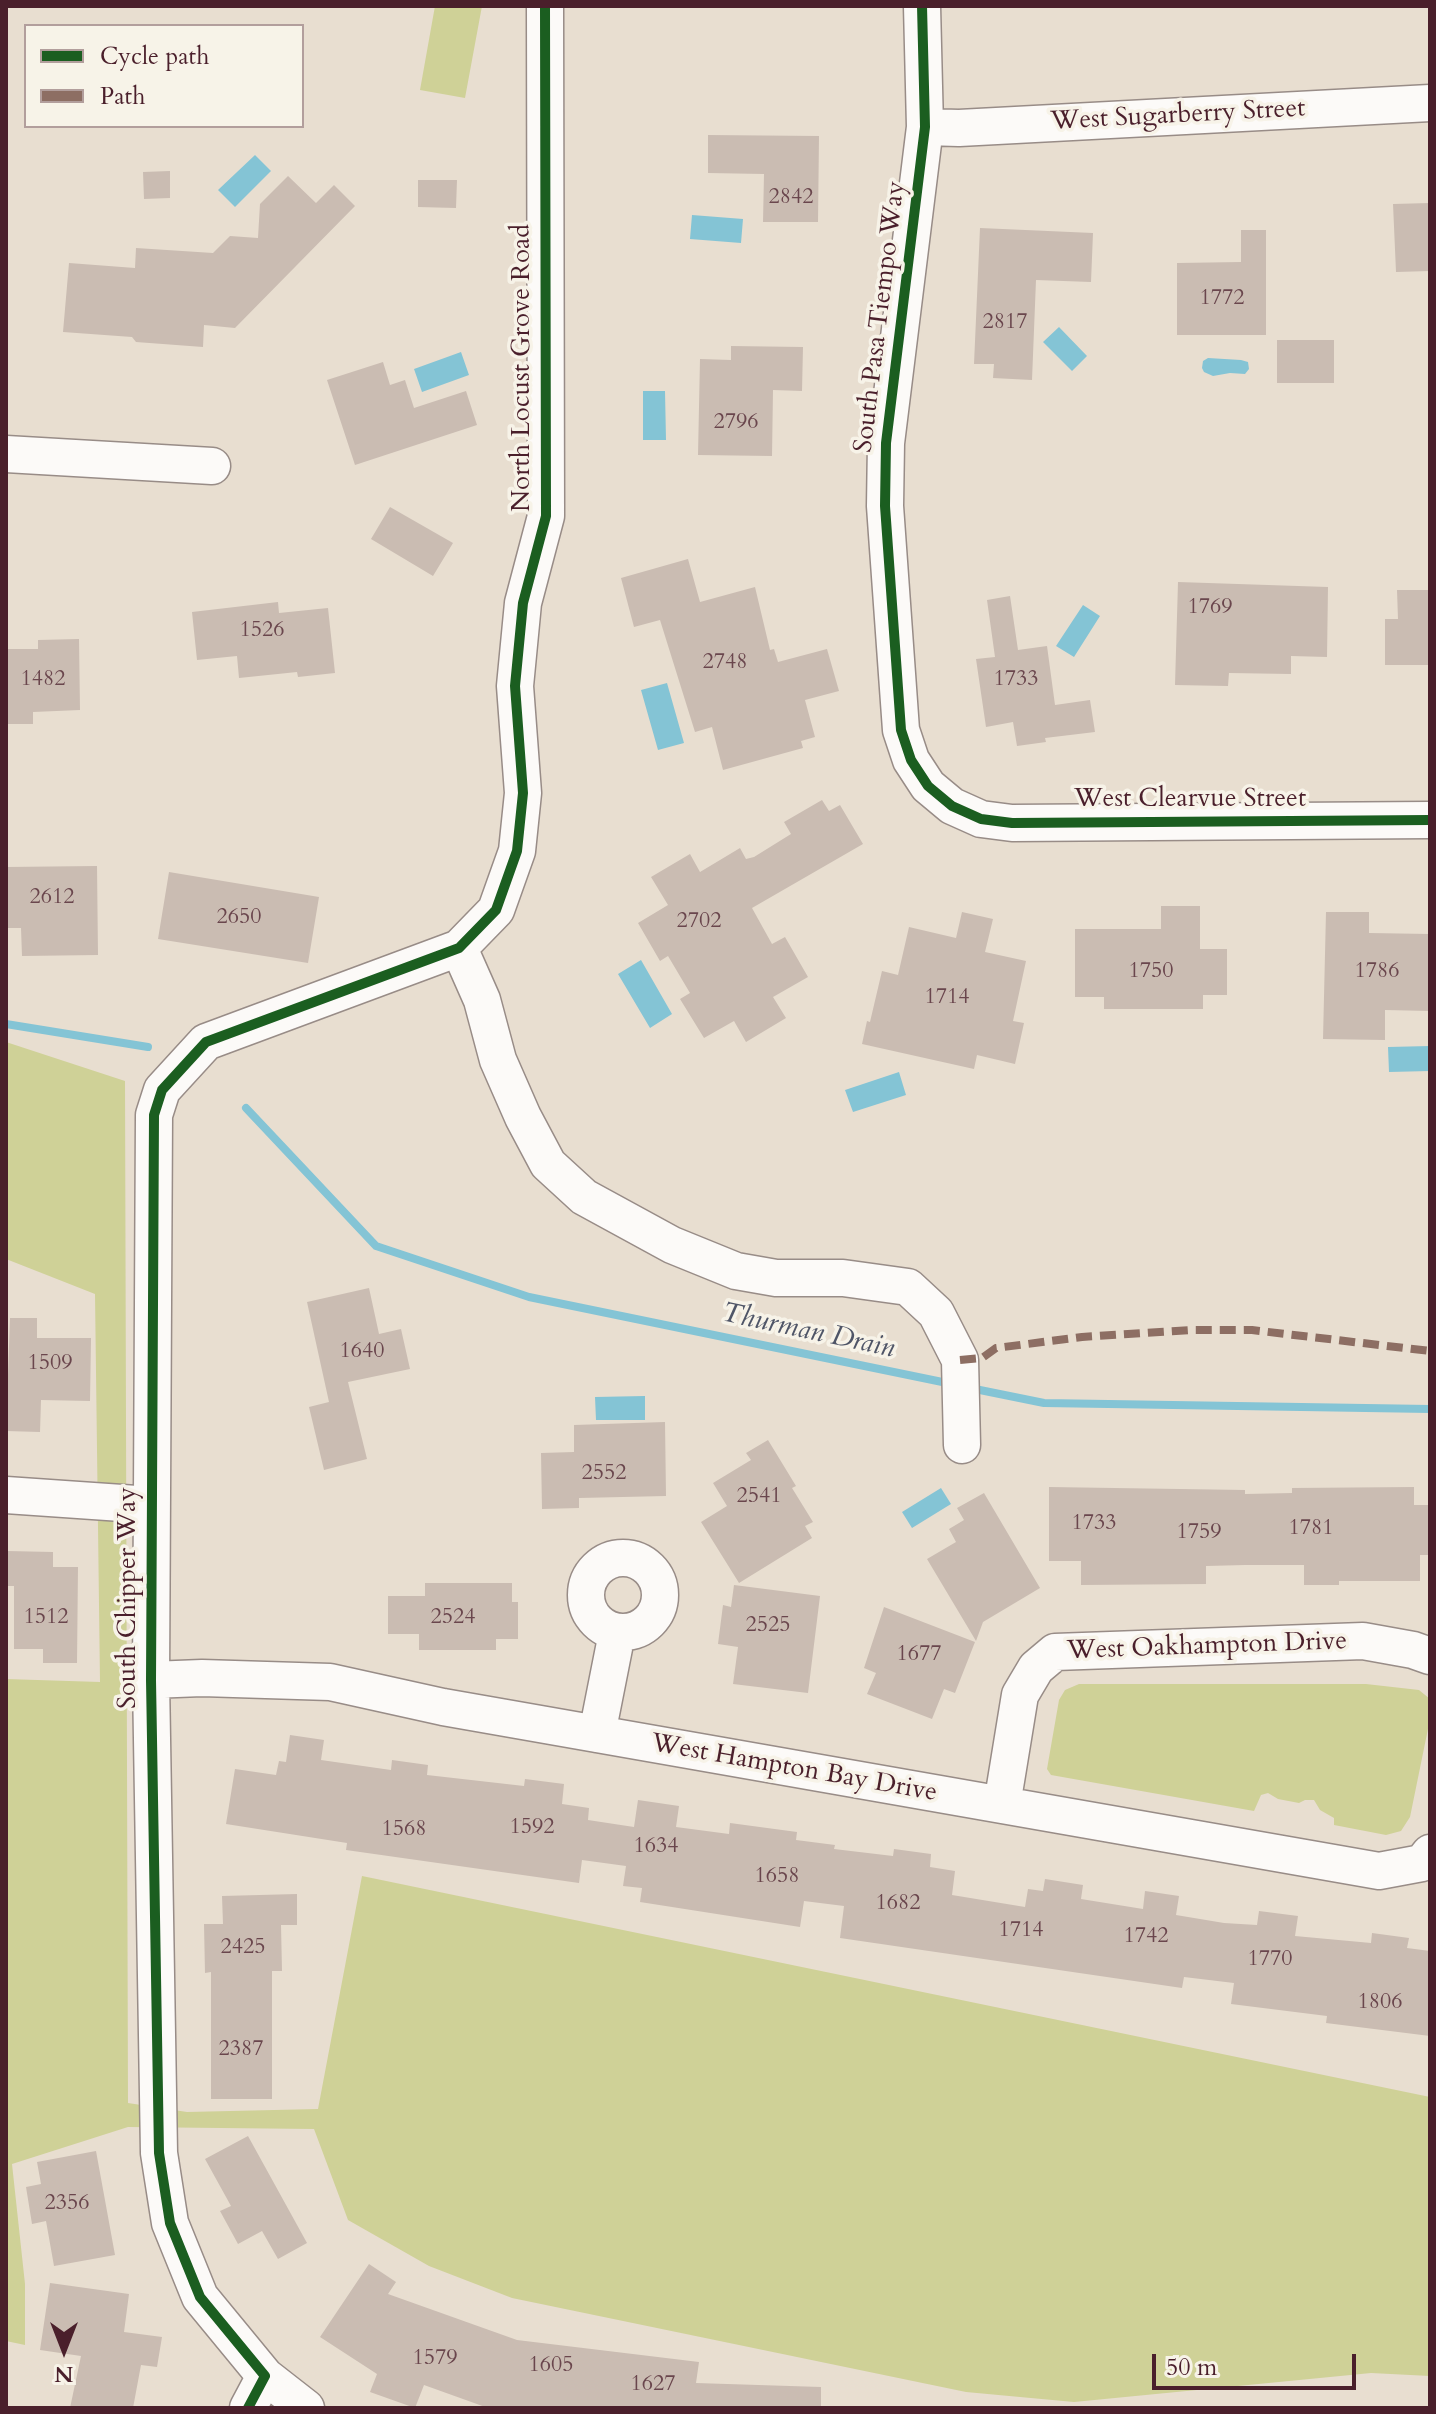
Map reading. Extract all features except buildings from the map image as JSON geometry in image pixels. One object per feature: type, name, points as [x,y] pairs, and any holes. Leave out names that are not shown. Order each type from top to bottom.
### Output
[{"type":"street","name":"North Locust Grove Road","points":[[459,948],[496,910],[517,851],[523,793],[515,686],[523,603],[546,516],[545,6]]},
{"type":"street","name":"South Pasa Tiempo Way","points":[[922,6],[925,127],[886,443],[885,506],[901,730],[911,760],[928,786],[952,806]]},
{"type":"street","name":"West Sugarberry Street","points":[[925,127],[959,128],[1430,103]]},
{"type":"street","points":[[6,454],[212,466]]},
{"type":"street","name":"West Clearvue Street","points":[[952,806],[981,819],[1012,823],[1430,820]]},
{"type":"street","points":[[459,948],[482,1000],[498,1060],[548,1164],[584,1197],[672,1245],[736,1271],[776,1278],[843,1278],[908,1287],[936,1313],[960,1360],[962,1445]]},
{"type":"street","name":"South Chipper Way","points":[[306,2408],[265,2376],[200,2297],[170,2223],[159,2153],[151,1680],[154,1115],[162,1090],[206,1042],[459,948]]},
{"type":"street","points":[[6,1495],[151,1505]]},
{"type":"street","points":[[597,1734],[617,1633]]},
{"type":"street","name":"West Oakhampton Drive","points":[[1002,1805],[1020,1695],[1036,1668],[1055,1652],[1363,1641],[1430,1656]]},
{"type":"street","name":"West Hampton Bay Drive","points":[[151,1680],[202,1678],[330,1682],[443,1707],[1379,1871],[1422,1863],[1430,1853]]},
{"type":"street","points":[[248,2408],[265,2376]]},
{"type":"green space","points":[[435,6],[482,6],[465,98],[420,90]]},
{"type":"green space","points":[[6,1042],[125,1081],[128,2103],[187,2112],[318,2109],[362,1876],[1430,2097],[1430,2376],[1371,2373],[1074,2402],[966,2392],[512,2298],[429,2266],[348,2220],[314,2129],[128,2127],[12,2164],[25,2284],[25,2345],[6,2341],[6,1679],[100,1682],[95,1294],[6,1259]]},
{"type":"green space","points":[[1079,1684],[1366,1684],[1419,1690],[1430,1699],[1430,1719],[1410,1817],[1401,1831],[1386,1835],[1334,1825],[1334,1818],[1320,1810],[1314,1800],[1299,1803],[1278,1799],[1268,1793],[1261,1795],[1254,1811],[1051,1775],[1047,1769],[1059,1700],[1065,1690]]},
{"type":"water","points":[[255,155],[271,171],[235,207],[218,190]]},
{"type":"water","points":[[692,215],[743,219],[741,243],[690,239]]},
{"type":"water","points":[[1059,327],[1087,356],[1072,371],[1043,342]]},
{"type":"water","points":[[461,352],[469,375],[422,392],[414,369]]},
{"type":"water","points":[[1208,358],[1241,360],[1248,362],[1249,369],[1245,374],[1213,376],[1202,368],[1203,361]]},
{"type":"water","points":[[643,391],[665,391],[666,440],[643,440]]},
{"type":"water","points":[[1083,605],[1100,616],[1074,657],[1056,646]]},
{"type":"water","points":[[667,683],[684,743],[658,750],[641,690]]},
{"type":"water","points":[[641,960],[672,1014],[650,1028],[618,974]]},
{"type":"water","points":[[1430,1046],[1430,1071],[1389,1072],[1388,1047]]},
{"type":"water","points":[[899,1072],[906,1095],[853,1112],[845,1090]]},
{"type":"water","points":[[645,1396],[645,1420],[596,1420],[595,1397]]},
{"type":"water","points":[[941,1488],[951,1504],[912,1528],[902,1512]]},
{"type":"waterway","name":"Thurman Drain","points":[[6,1024],[148,1047]]},
{"type":"waterway","name":"Thurman Drain","points":[[246,1108],[376,1246],[529,1297],[952,1384]]},
{"type":"waterway","name":"Thurman Drain","points":[[970,1388],[1044,1403],[1430,1409]]},
{"type":"marked path","points":[[960,1360],[982,1358],[996,1348],[1082,1337],[1190,1330],[1252,1330],[1430,1351]]},
{"type":"cycle path","points":[[248,2408],[265,2376],[200,2297],[170,2223],[159,2153],[151,1680],[154,1115],[162,1090],[206,1042],[459,948],[496,910],[517,851],[523,793],[515,686],[523,603],[546,516],[545,6]]},
{"type":"cycle path","points":[[922,6],[925,127],[886,443],[885,506],[901,730],[911,760],[928,786],[952,806],[981,819],[1012,823],[1430,820]]}]
